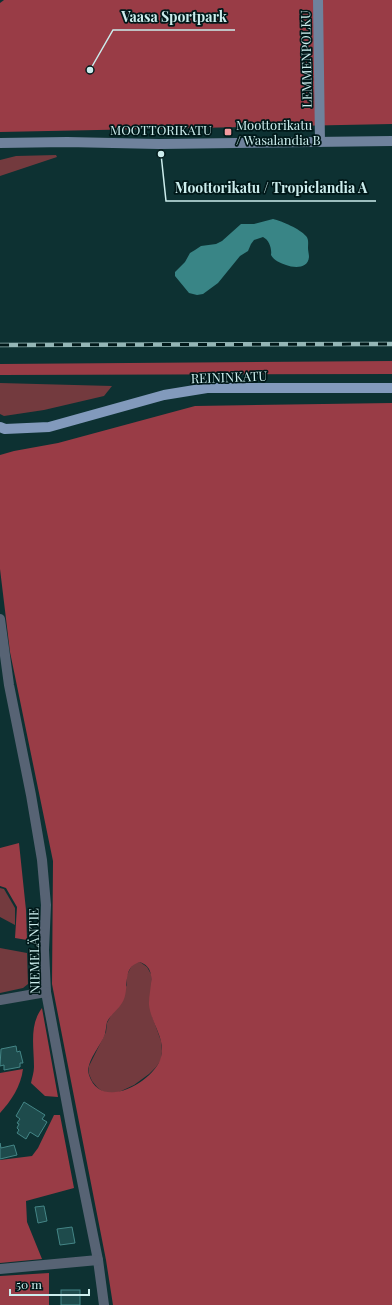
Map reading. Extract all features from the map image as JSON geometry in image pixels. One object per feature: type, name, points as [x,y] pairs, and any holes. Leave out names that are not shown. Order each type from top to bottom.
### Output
[{"type":"main road","name":"LEMMENPOLKU","points":[[318,0],[320,142]]},
{"type":"main road","name":"MOOTTORIKATU","points":[[0,143],[166,144],[392,141]]},
{"type":"main road","name":"MOOTTORIKATU","points":[[0,148],[25,142]]},
{"type":"main road","name":"REININKATU","points":[[0,427],[6,429],[49,427],[164,395],[207,388],[392,388]]},
{"type":"street","name":"NIEMELÄNTIE","points":[[0,619],[9,686],[31,795],[42,860],[46,905],[44,950],[46,992],[98,1260],[104,1305]]},
{"type":"street","points":[[0,1000],[46,992]]},
{"type":"street","points":[[0,1269],[98,1260]]},
{"type":"shaded area","points":[[4,0],[392,0],[392,124],[0,132],[0,3]]},
{"type":"shaded area","points":[[56,155],[57,157],[0,176],[0,160],[16,156]]},
{"type":"shaded area","points":[[392,361],[392,374],[0,375],[0,364]]},
{"type":"shaded area","points":[[0,383],[112,386],[104,396],[44,410],[4,416],[0,414]]},
{"type":"shaded area","points":[[392,403],[392,1305],[113,1305],[106,1260],[52,984],[53,861],[10,652],[0,569],[0,455],[58,443],[195,406]],"holes":[[[140,962],[146,965],[151,975],[149,999],[150,1012],[162,1044],[161,1057],[157,1066],[139,1083],[128,1089],[116,1092],[105,1091],[95,1086],[89,1075],[89,1065],[103,1039],[107,1022],[125,998],[130,969]]]},
{"type":"shaded area","points":[[19,843],[26,910],[27,940],[15,938],[17,907],[6,888],[0,886],[0,848]]},
{"type":"shaded area","points":[[0,888],[4,889],[15,908],[15,925],[0,917]]},
{"type":"shaded area","points":[[0,948],[27,953],[28,984],[23,988],[0,993]]},
{"type":"shaded area","points":[[140,962],[147,967],[151,974],[152,1016],[161,1041],[161,1060],[149,1074],[134,1085],[119,1092],[103,1092],[92,1081],[89,1074],[89,1066],[106,1032],[107,1023],[127,985],[127,975],[134,963]]},
{"type":"shaded area","points":[[42,1008],[58,1097],[45,1096],[31,1083],[34,1069],[33,1036],[35,1022]]},
{"type":"shaded area","points":[[23,1069],[15,1093],[0,1113],[0,1073]]},
{"type":"shaded area","points":[[54,1115],[60,1115],[74,1188],[26,1201],[27,1222],[42,1259],[0,1263],[0,1160],[32,1156],[38,1148]]},
{"type":"shaded area","points":[[49,1273],[49,1305],[0,1305],[0,1276]]},
{"type":"water","points":[[273,219],[286,223],[307,237],[309,257],[306,264],[300,267],[293,267],[280,263],[272,257],[268,242],[263,237],[254,240],[248,251],[240,256],[218,283],[203,294],[197,295],[189,293],[175,276],[175,272],[185,262],[190,253],[201,246],[216,244],[222,241],[241,224],[254,224]]},
{"type":"building","points":[[16,1046],[17,1052],[20,1051],[23,1063],[20,1063],[20,1067],[4,1070],[4,1065],[0,1066],[1,1049]]},
{"type":"building","points":[[24,1102],[45,1115],[42,1119],[47,1122],[38,1137],[30,1132],[26,1139],[17,1133],[19,1130],[17,1128],[19,1124],[17,1123],[20,1119],[16,1116]]},
{"type":"building","points":[[0,1143],[1,1148],[14,1145],[17,1155],[0,1159]]},
{"type":"building","points":[[44,1206],[47,1221],[38,1223],[35,1207]]},
{"type":"building","points":[[72,1227],[75,1243],[60,1245],[57,1229]]},
{"type":"building","points":[[61,1290],[80,1290],[80,1305],[61,1305]]},
{"type":"railway","points":[[0,345],[392,344]]},
{"type":"place","name":"Vaasa Sportpark","points":[[90,70]]},
{"type":"place","name":"Moottorikatu / Wasalandia B","points":[[228,132]]},
{"type":"place","name":"Moottorikatu / Tropiclandia A","points":[[161,154]]}]
